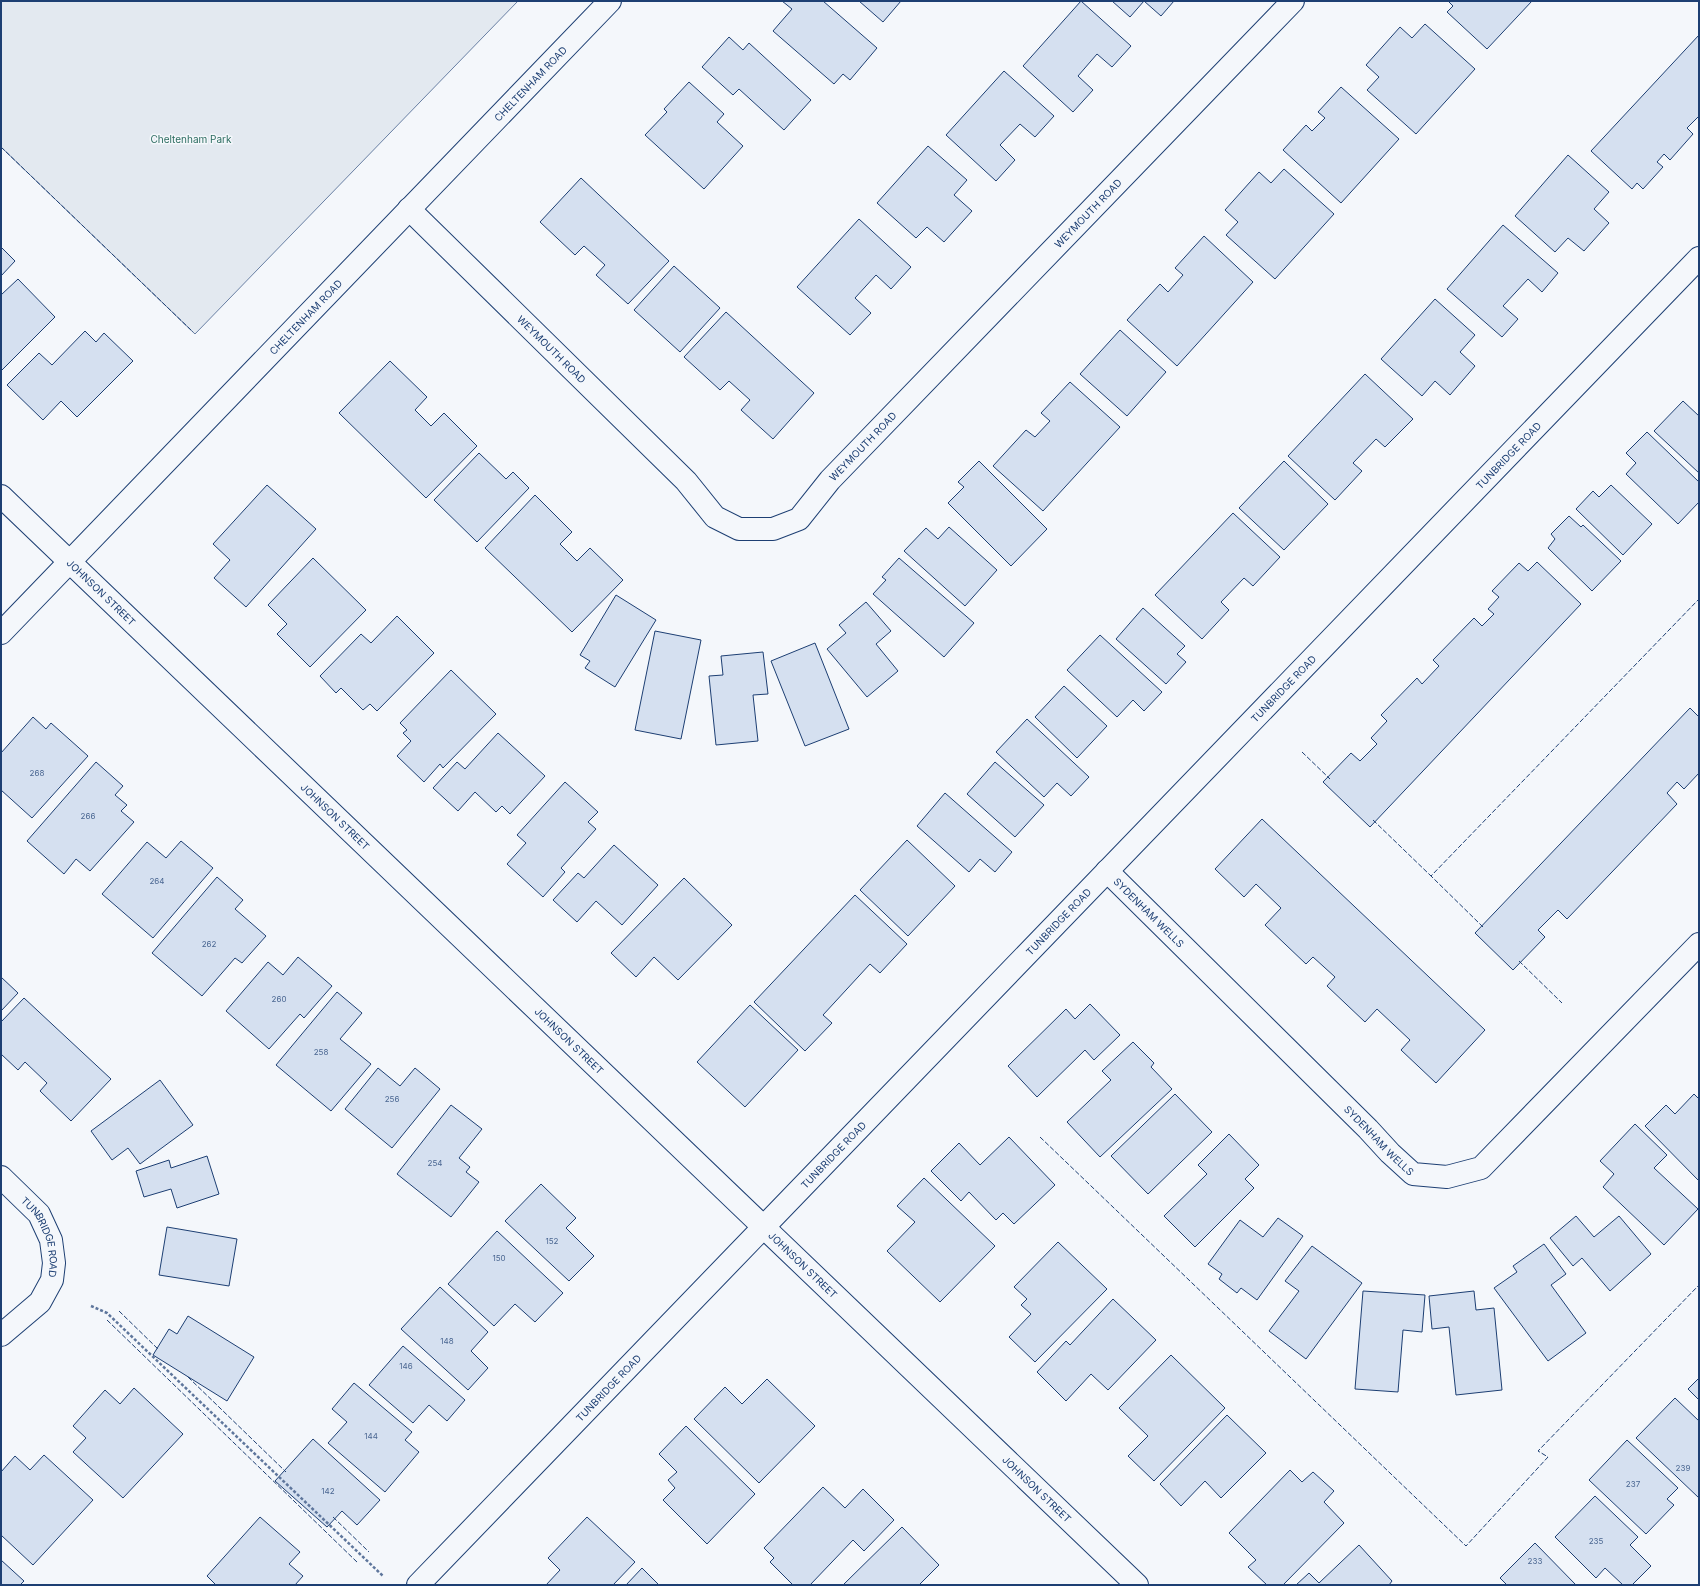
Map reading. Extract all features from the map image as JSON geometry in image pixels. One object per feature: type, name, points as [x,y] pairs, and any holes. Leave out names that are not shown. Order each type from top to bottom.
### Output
[{"type":"street","name":"CHELTENHAM ROAD","points":[[1,632],[610,1]]},
{"type":"street","name":"WEYMOUTH ROAD","points":[[409,209],[686,481],[715,517],[740,529],[773,529],[800,519],[830,480],[1293,1]]},
{"type":"street","name":"TUNBRIDGE ROAD","points":[[422,1583],[764,1226],[1699,258]]},
{"type":"street","name":"JOHNSON STREET","points":[[1,496],[70,560],[137,627],[764,1226],[1137,1585]]},
{"type":"street","name":"SYDENHAM WELLS","points":[[1107,871],[1368,1129],[1390,1154],[1414,1174],[1447,1177],[1481,1168],[1699,944]]},
{"type":"street","name":"TUNBRIDGE ROAD","points":[[1,1177],[39,1214],[51,1240],[54,1263],[52,1280],[40,1302],[1,1335]]},
{"type":"path","points":[[91,1306],[108,1313],[383,1576]]},
{"type":"green space","name":"Cheltenham Park","points":[[1,1],[518,1],[195,334],[1,147]]},
{"type":"building","points":[[782,1],[823,1],[877,48],[850,80],[843,74],[834,84],[773,31],[792,9]]},
{"type":"building","points":[[859,1],[901,1],[883,22]]},
{"type":"building","points":[[1081,1],[1131,46],[1112,67],[1097,54],[1078,76],[1093,90],[1073,112],[1023,66]]},
{"type":"building","points":[[1112,1],[1144,1],[1130,17]]},
{"type":"building","points":[[1144,1],[1174,1],[1161,16]]},
{"type":"building","points":[[1448,1],[1532,1],[1487,49],[1447,12],[1453,6]]},
{"type":"building","points":[[1425,24],[1475,69],[1416,134],[1367,90],[1379,77],[1366,65],[1400,27],[1412,38]]},
{"type":"building","points":[[1699,35],[1699,118],[1698,117],[1687,128],[1693,134],[1670,160],[1664,154],[1657,162],[1663,167],[1643,189],[1637,183],[1632,189],[1591,151]]},
{"type":"building","points":[[729,37],[743,50],[749,43],[811,100],[784,130],[739,89],[733,95],[702,67]]},
{"type":"building","points":[[1004,71],[1054,116],[1035,137],[1020,124],[1000,145],[1015,160],[996,181],[946,135]]},
{"type":"building","points":[[689,82],[724,114],[717,122],[743,146],[704,189],[645,135],[667,112],[664,109]]},
{"type":"building","points":[[1341,87],[1399,139],[1341,203],[1283,150],[1306,125],[1312,131],[1325,118],[1318,112]]},
{"type":"building","points":[[928,146],[967,180],[954,195],[972,211],[944,242],[927,227],[916,238],[877,203]]},
{"type":"building","points":[[1568,155],[1609,192],[1594,209],[1609,223],[1584,251],[1568,238],[1555,252],[1515,216]]},
{"type":"building","points":[[1284,169],[1334,214],[1275,279],[1226,235],[1238,222],[1225,210],[1259,172],[1271,183]]},
{"type":"building","points":[[581,178],[669,261],[628,304],[596,275],[605,265],[584,246],[575,255],[540,222]]},
{"type":"building","points":[[859,219],[911,267],[891,289],[876,275],[855,298],[871,313],[850,335],[797,287]]},
{"type":"building","points":[[1503,225],[1558,273],[1542,292],[1528,279],[1503,306],[1518,319],[1502,337],[1447,289]]},
{"type":"building","points":[[1204,236],[1253,282],[1177,366],[1127,320],[1160,284],[1168,292],[1183,275],[1175,268]]},
{"type":"building","points":[[1,247],[15,261],[1,276]]},
{"type":"building","points":[[674,266],[720,308],[680,352],[634,310]]},
{"type":"building","points":[[18,279],[55,317],[1,371],[1,295]]},
{"type":"building","points":[[1435,299],[1475,335],[1460,352],[1475,366],[1450,395],[1435,381],[1422,396],[1381,359]]},
{"type":"building","points":[[726,312],[814,393],[773,439],[741,410],[750,400],[729,381],[720,390],[684,357]]},
{"type":"building","points":[[1120,330],[1166,372],[1127,416],[1080,374]]},
{"type":"building","points":[[85,331],[96,342],[104,333],[133,361],[77,417],[61,401],[43,420],[7,385],[39,353],[52,365]]},
{"type":"building","points":[[390,361],[427,397],[415,410],[431,426],[444,413],[477,446],[426,498],[339,413]]},
{"type":"building","points":[[1365,374],[1413,419],[1385,447],[1376,439],[1353,463],[1362,471],[1335,500],[1288,456]]},
{"type":"building","points":[[1070,382],[1120,427],[1043,511],[993,466],[1026,430],[1035,437],[1050,421],[1041,413]]},
{"type":"building","points":[[1683,401],[1699,416],[1699,473],[1654,431]]},
{"type":"building","points":[[1647,432],[1699,482],[1699,502],[1678,524],[1626,474],[1636,463],[1626,453]]},
{"type":"building","points":[[479,453],[506,479],[513,472],[529,488],[477,542],[434,500]]},
{"type":"building","points":[[979,461],[1047,529],[1011,566],[948,503],[964,487],[958,482]]},
{"type":"building","points":[[1284,461],[1328,504],[1284,550],[1239,508]]},
{"type":"building","points":[[267,485],[316,529],[246,607],[214,578],[230,560],[213,544]]},
{"type":"building","points":[[1611,485],[1652,524],[1623,555],[1576,509],[1593,491],[1599,497]]},
{"type":"building","points":[[535,495],[572,532],[560,544],[577,561],[590,548],[623,580],[572,632],[485,548]]},
{"type":"building","points":[[1233,513],[1280,557],[1253,586],[1244,578],[1221,602],[1229,610],[1202,639],[1155,595]]},
{"type":"building","points":[[1569,516],[1581,527],[1583,525],[1621,561],[1592,591],[1548,548],[1555,539],[1551,534]]},
{"type":"building","points":[[949,527],[997,570],[965,606],[904,551],[926,528],[938,539]]},
{"type":"building","points":[[313,558],[366,610],[310,667],[277,634],[287,624],[268,605]]},
{"type":"building","points":[[899,558],[974,623],[944,657],[873,594],[886,580],[882,577]]},
{"type":"building","points":[[1537,562],[1581,604],[1370,827],[1323,782],[1351,753],[1360,761],[1377,744],[1371,738],[1387,721],[1381,715],[1417,678],[1422,684],[1439,666],[1433,660],[1474,618],[1482,626],[1494,614],[1488,609],[1499,597],[1492,591],[1519,563],[1528,571]]},
{"type":"building","points":[[616,595],[656,620],[615,687],[585,668],[590,661],[580,655]]},
{"type":"building","points":[[866,602],[891,631],[876,644],[898,671],[867,697],[827,649],[846,633],[839,625]]},
{"type":"building","points":[[1143,608],[1185,646],[1177,654],[1186,662],[1166,684],[1116,639]]},
{"type":"building","points":[[397,616],[434,653],[377,711],[370,704],[363,710],[341,688],[336,693],[320,676],[361,634],[371,643]]},
{"type":"building","points":[[655,631],[701,640],[681,739],[635,730]]},
{"type":"building","points":[[1100,635],[1162,692],[1144,711],[1133,700],[1117,717],[1067,670]]},
{"type":"building","points":[[815,643],[849,729],[805,746],[771,661]]},
{"type":"building","points":[[763,652],[768,694],[753,695],[758,741],[716,745],[709,676],[723,675],[721,656]]},
{"type":"building","points":[[451,670],[496,714],[443,768],[440,764],[424,782],[397,756],[411,741],[403,733],[407,730],[400,723]]},
{"type":"building","points":[[1064,686],[1107,726],[1077,758],[1035,717]]},
{"type":"building","points":[[1690,708],[1699,717],[1699,773],[1684,789],[1677,782],[1667,793],[1677,804],[1567,919],[1558,910],[1538,930],[1545,937],[1513,970],[1475,933]]},
{"type":"building","points":[[33,717],[46,729],[51,723],[88,756],[32,818],[1,790],[1,753]]},
{"type":"building","points":[[1027,719],[1089,777],[1071,796],[1057,783],[1044,797],[996,752]]},
{"type":"building","points":[[498,733],[545,776],[510,814],[502,806],[496,812],[475,792],[458,811],[433,788],[457,762],[465,769]]},
{"type":"building","points":[[96,762],[123,786],[115,795],[127,805],[121,811],[134,822],[90,871],[76,859],[64,874],[27,841]]},
{"type":"building","points":[[995,762],[1044,805],[1015,837],[967,794]]},
{"type":"building","points":[[565,782],[598,812],[588,822],[596,829],[561,868],[565,872],[543,897],[507,864],[526,843],[517,835]]},
{"type":"building","points":[[945,793],[1012,852],[995,872],[980,859],[969,872],[917,826]]},
{"type":"building","points":[[1262,819],[1485,1030],[1436,1083],[1401,1050],[1410,1040],[1377,1009],[1365,1022],[1327,986],[1335,977],[1313,957],[1306,964],[1265,925],[1281,908],[1256,884],[1244,897],[1215,869]]},
{"type":"building","points":[[907,840],[955,886],[908,936],[860,890]]},
{"type":"building","points":[[181,841],[213,868],[153,938],[102,894],[147,842],[166,858]]},
{"type":"building","points":[[614,845],[658,885],[622,925],[596,901],[577,922],[553,900],[578,873],[584,878]]},
{"type":"building","points":[[217,877],[243,900],[235,909],[266,936],[242,963],[235,958],[202,996],[152,953]]},
{"type":"building","points":[[684,878],[732,925],[678,980],[654,957],[636,977],[611,953]]},
{"type":"building","points":[[855,895],[907,944],[880,973],[870,964],[823,1015],[832,1023],[805,1051],[754,1002]]},
{"type":"building","points":[[298,957],[332,986],[304,1018],[300,1014],[269,1049],[226,1011],[268,962],[283,975]]},
{"type":"building","points":[[1,977],[18,993],[1,1011]]},
{"type":"building","points":[[337,992],[362,1013],[340,1039],[371,1064],[331,1111],[276,1065]]},
{"type":"building","points":[[24,998],[111,1079],[71,1121],[40,1091],[47,1083],[25,1062],[18,1070],[1,1054],[1,1022]]},
{"type":"building","points":[[1090,1004],[1120,1035],[1094,1060],[1085,1050],[1037,1097],[1008,1066],[1066,1009],[1075,1019]]},
{"type":"building","points":[[750,1005],[798,1050],[745,1107],[697,1062]]},
{"type":"building","points":[[1133,1042],[1154,1063],[1151,1067],[1172,1089],[1100,1157],[1067,1122],[1111,1080],[1102,1071]]},
{"type":"building","points":[[378,1068],[400,1086],[415,1068],[440,1089],[392,1148],[345,1109]]},
{"type":"building","points":[[160,1080],[193,1125],[140,1164],[128,1148],[112,1160],[91,1131]]},
{"type":"building","points":[[1175,1094],[1212,1132],[1148,1194],[1111,1156]]},
{"type":"building","points":[[1694,1094],[1699,1099],[1699,1181],[1645,1126],[1666,1105],[1675,1114]]},
{"type":"building","points":[[451,1105],[482,1129],[459,1158],[470,1167],[466,1172],[479,1182],[451,1217],[397,1174]]},
{"type":"building","points":[[1635,1124],[1667,1155],[1654,1168],[1698,1209],[1664,1245],[1603,1187],[1614,1174],[1600,1161]]},
{"type":"building","points":[[1229,1134],[1259,1165],[1245,1179],[1254,1188],[1195,1247],[1164,1216],[1207,1174],[1198,1165]]},
{"type":"building","points":[[1009,1137],[1055,1185],[1014,1224],[1003,1213],[996,1220],[969,1192],[961,1201],[931,1171],[959,1143],[980,1165]]},
{"type":"building","points":[[207,1156],[219,1194],[177,1208],[171,1189],[144,1197],[136,1171],[169,1160],[171,1168]]},
{"type":"building","points":[[924,1178],[995,1246],[940,1302],[887,1251],[915,1222],[897,1206]]},
{"type":"building","points":[[541,1184],[576,1218],[566,1228],[594,1256],[569,1281],[505,1221]]},
{"type":"building","points":[[1576,1216],[1594,1237],[1619,1216],[1651,1254],[1610,1291],[1582,1258],[1573,1266],[1550,1238]]},
{"type":"building","points":[[1278,1218],[1303,1236],[1257,1300],[1241,1288],[1237,1293],[1219,1279],[1222,1274],[1208,1264],[1240,1220],[1263,1237]]},
{"type":"building","points":[[167,1227],[237,1239],[229,1286],[159,1275]]},
{"type":"building","points":[[497,1231],[563,1293],[535,1322],[515,1304],[494,1326],[448,1284]]},
{"type":"building","points":[[1058,1242],[1107,1289],[1035,1362],[1009,1337],[1031,1314],[1021,1305],[1027,1299],[1014,1287]]},
{"type":"building","points":[[1544,1244],[1566,1274],[1551,1285],[1586,1333],[1548,1361],[1494,1288],[1517,1272],[1513,1266]]},
{"type":"building","points":[[1312,1246],[1362,1283],[1306,1359],[1269,1331],[1299,1291],[1285,1281]]},
{"type":"building","points":[[440,1287],[488,1332],[471,1351],[488,1368],[468,1390],[401,1329]]},
{"type":"building","points":[[1363,1291],[1425,1295],[1422,1332],[1403,1330],[1398,1392],[1355,1389]]},
{"type":"building","points":[[1474,1291],[1476,1310],[1494,1308],[1502,1390],[1456,1395],[1449,1327],[1432,1329],[1429,1296]]},
{"type":"building","points":[[1113,1299],[1156,1340],[1108,1390],[1091,1374],[1066,1401],[1037,1372],[1066,1341],[1070,1345]]},
{"type":"building","points":[[188,1316],[254,1357],[227,1401],[153,1355],[169,1329],[177,1334]]},
{"type":"building","points":[[403,1346],[465,1400],[447,1421],[429,1405],[413,1423],[369,1385]]},
{"type":"building","points":[[1171,1355],[1225,1408],[1154,1481],[1128,1456],[1148,1436],[1119,1408]]},
{"type":"building","points":[[1699,1378],[1699,1400],[1688,1389]]},
{"type":"building","points":[[767,1379],[815,1426],[759,1483],[694,1419],[725,1387],[742,1404]]},
{"type":"building","points":[[354,1383],[412,1432],[405,1440],[419,1452],[385,1492],[328,1443],[347,1422],[332,1409]]},
{"type":"building","points":[[134,1388],[183,1434],[123,1498],[73,1452],[86,1438],[73,1426],[105,1390],[120,1404]]},
{"type":"building","points":[[1675,1398],[1699,1421],[1699,1498],[1636,1438]]},
{"type":"building","points":[[1227,1415],[1266,1453],[1221,1498],[1205,1481],[1181,1506],[1160,1484]]},
{"type":"building","points":[[686,1426],[755,1494],[707,1544],[663,1500],[675,1488],[668,1480],[677,1472],[659,1454]]},
{"type":"building","points":[[313,1439],[380,1500],[357,1525],[342,1511],[327,1527],[275,1481]]},
{"type":"building","points":[[1627,1440],[1678,1488],[1667,1499],[1674,1505],[1646,1534],[1589,1480]]},
{"type":"building","points":[[44,1455],[93,1500],[33,1565],[1,1535],[1,1472],[15,1456],[30,1470]]},
{"type":"building","points":[[1290,1470],[1302,1482],[1313,1472],[1334,1491],[1324,1502],[1344,1523],[1283,1585],[1267,1585],[1248,1567],[1256,1560],[1229,1533]]},
{"type":"building","points":[[823,1487],[845,1508],[863,1489],[894,1520],[864,1551],[853,1540],[810,1585],[793,1585],[770,1562],[774,1558],[764,1548]]},
{"type":"building","points":[[1595,1496],[1638,1537],[1630,1545],[1651,1566],[1632,1585],[1623,1585],[1605,1568],[1596,1578],[1555,1537]]},
{"type":"building","points":[[260,1517],[300,1552],[289,1564],[303,1576],[295,1585],[216,1585],[207,1576]]},
{"type":"building","points":[[587,1517],[635,1562],[613,1585],[546,1585],[560,1570],[548,1558]]},
{"type":"building","points":[[902,1527],[939,1565],[919,1585],[843,1585]]},
{"type":"building","points":[[1535,1543],[1576,1585],[1507,1585],[1500,1578]]},
{"type":"building","points":[[1359,1545],[1392,1581],[1389,1585],[1296,1585],[1309,1573],[1319,1583]]},
{"type":"building","points":[[1,1560],[24,1581],[20,1585],[1,1585]]},
{"type":"building","points":[[642,1568],[659,1585],[626,1585]]},
{"type":"fence","points":[[1,147],[193,332]]},
{"type":"fence","points":[[1483,927],[1431,876],[1699,599]]},
{"type":"fence","points":[[1302,752],[1330,779]]},
{"type":"fence","points":[[1373,820],[1431,876]]},
{"type":"fence","points":[[1519,961],[1562,1003]]},
{"type":"fence","points":[[1040,1137],[1466,1546],[1548,1457],[1538,1451],[1699,1285]]},
{"type":"fence","points":[[119,1311],[159,1350]]},
{"type":"fence","points":[[107,1320],[358,1563]]},
{"type":"fence","points":[[188,1377],[286,1472]]},
{"type":"fence","points":[[333,1517],[369,1552]]}]
